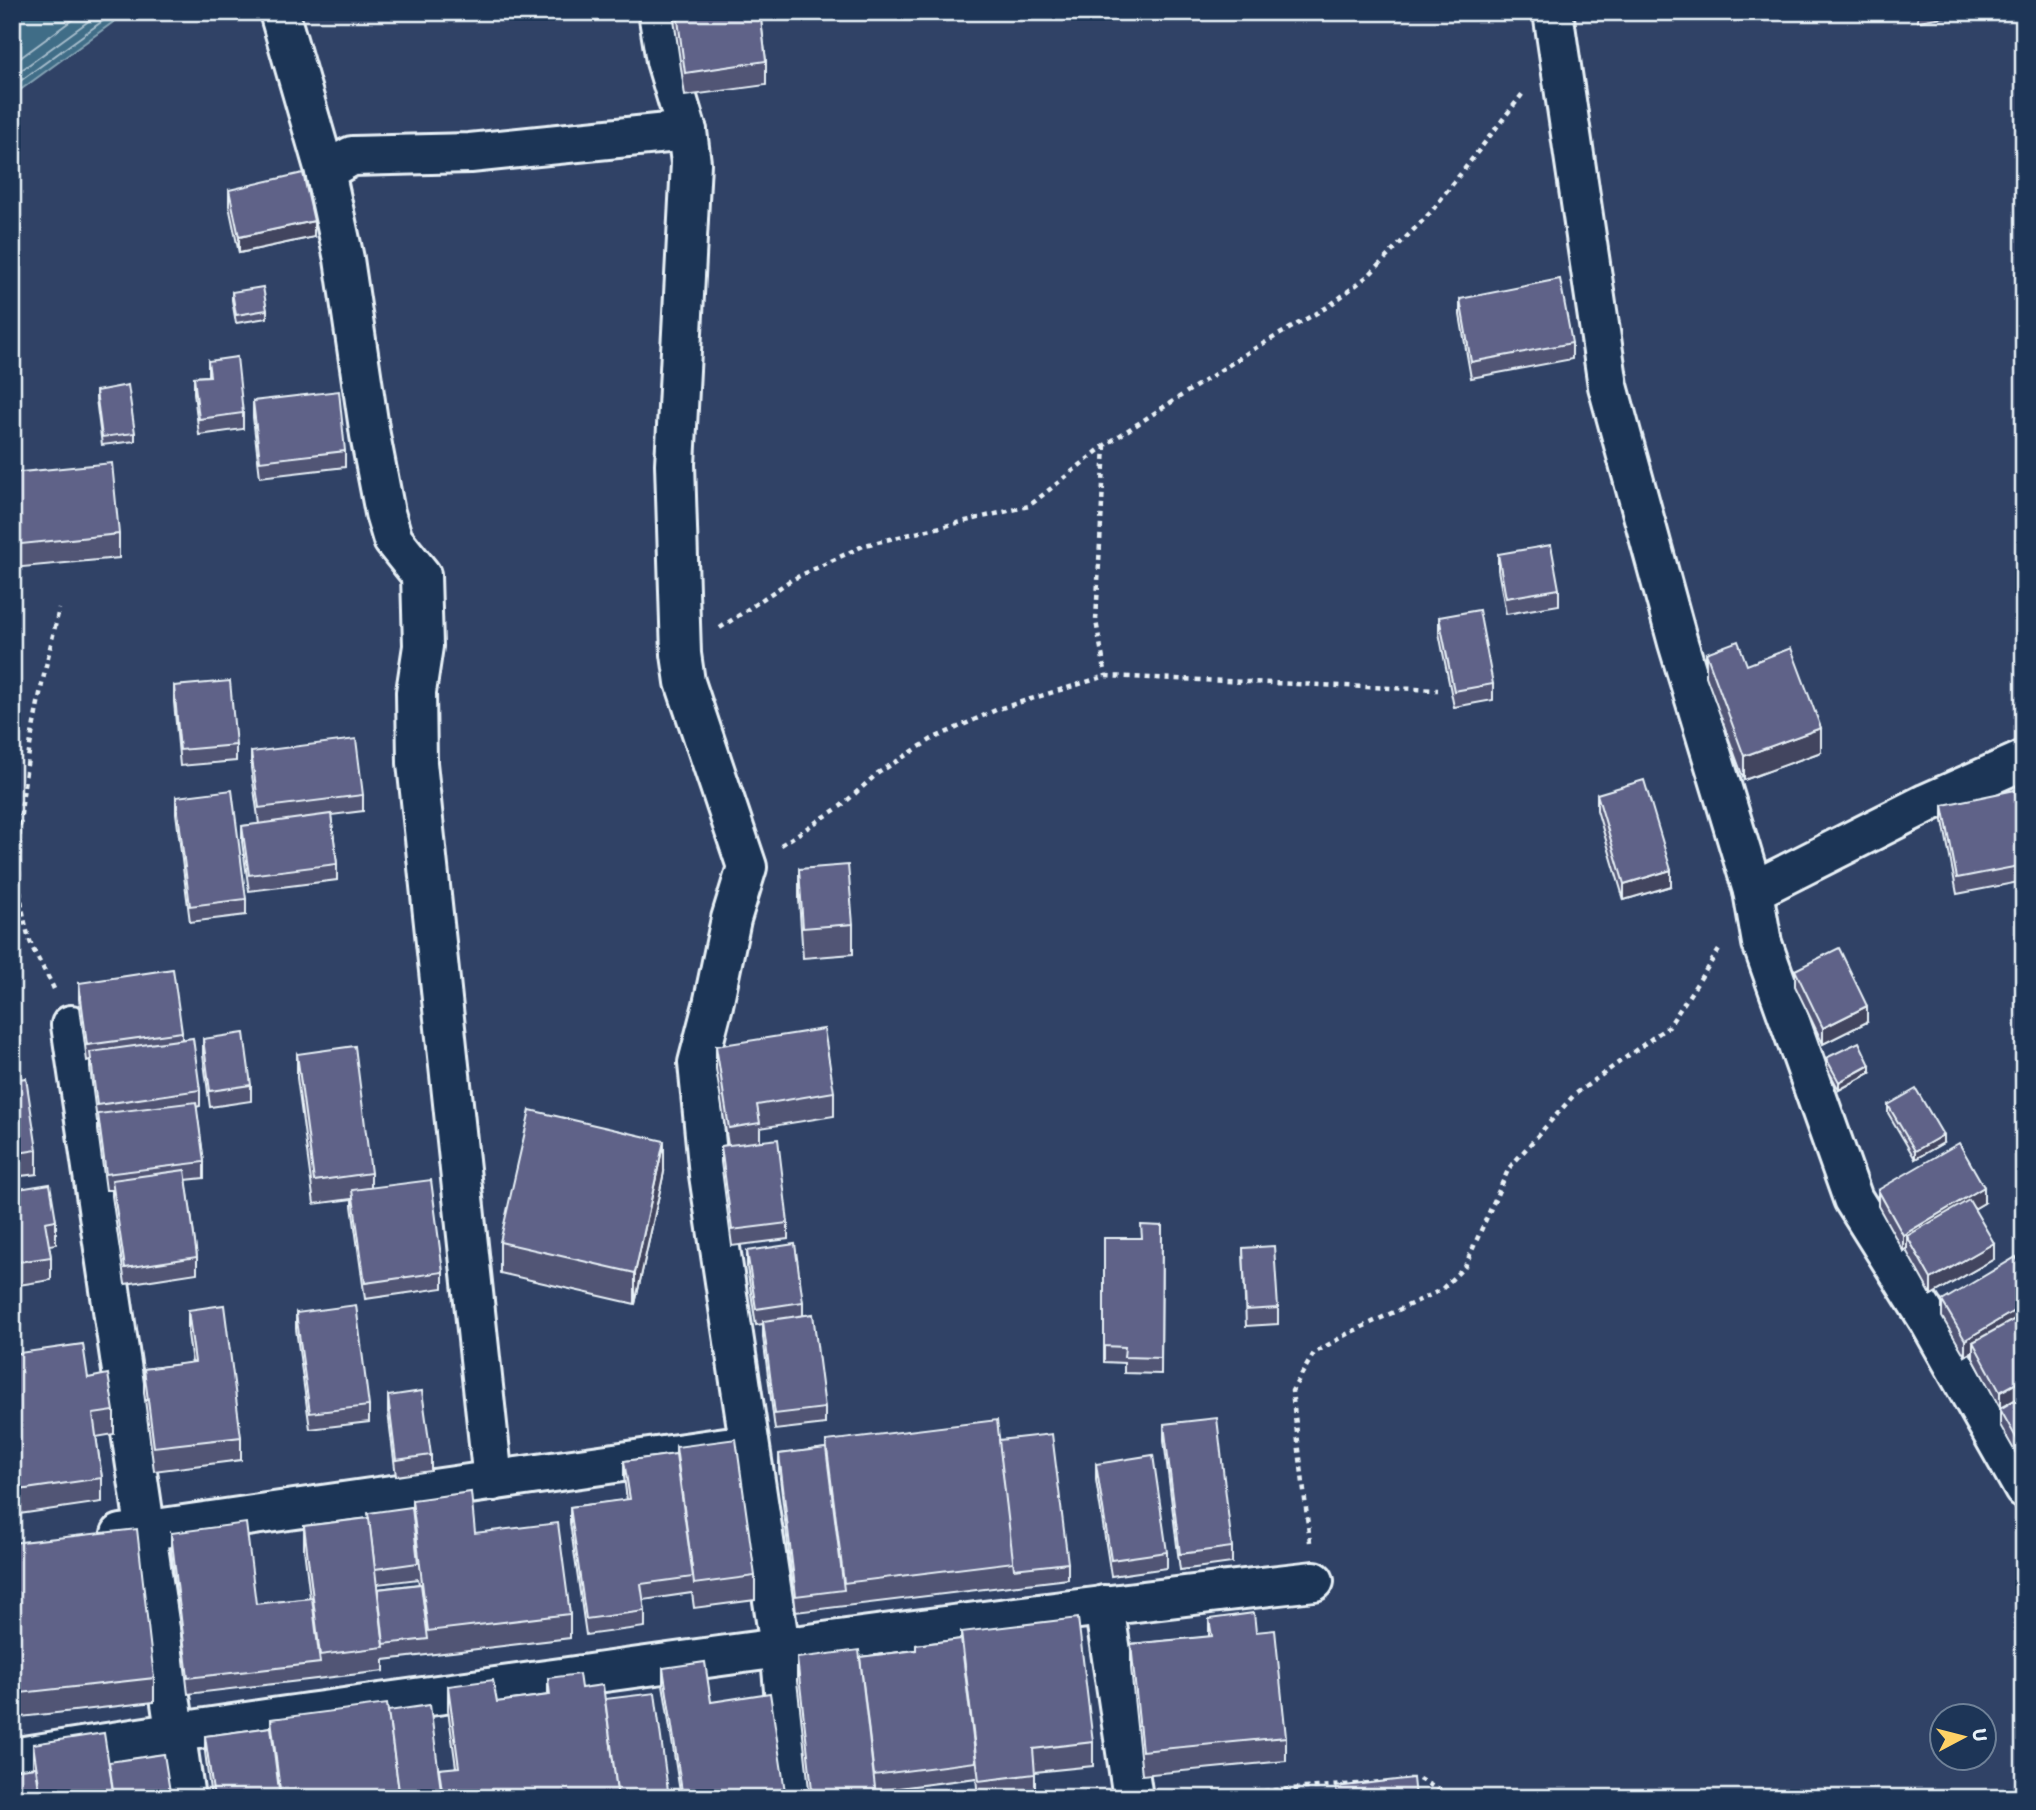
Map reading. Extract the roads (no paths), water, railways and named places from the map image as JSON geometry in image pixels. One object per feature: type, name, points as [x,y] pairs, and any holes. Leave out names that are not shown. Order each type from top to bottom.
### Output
[{"type":"street","points":[[279,12],[325,171],[344,259],[370,435],[385,513],[393,540],[421,575],[423,646],[416,692],[417,763],[493,1481]]},
{"type":"street","points":[[657,12],[666,61],[687,131],[691,163],[675,464],[681,654],[685,682],[747,867],[731,919],[698,1063],[709,1175],[780,1647],[794,1798]]},
{"type":"street","points":[[1553,12],[1608,386],[1678,643],[1753,891],[1762,943],[1853,1199],[1940,1312],[2024,1489]]},
{"type":"street","points":[[325,171],[352,156],[470,153],[687,131]]},
{"type":"street","points":[[1753,891],[1927,803],[2024,760]]},
{"type":"street","points":[[71,1025],[185,1798]]},
{"type":"street","points":[[92,1538],[749,1443]]},
{"type":"street","points":[[12,1758],[176,1731],[780,1647],[1314,1581]]},
{"type":"street","points":[[1104,1605],[1133,1798]]},
{"type":"water","points":[[12,12],[127,12],[12,96]]}]
